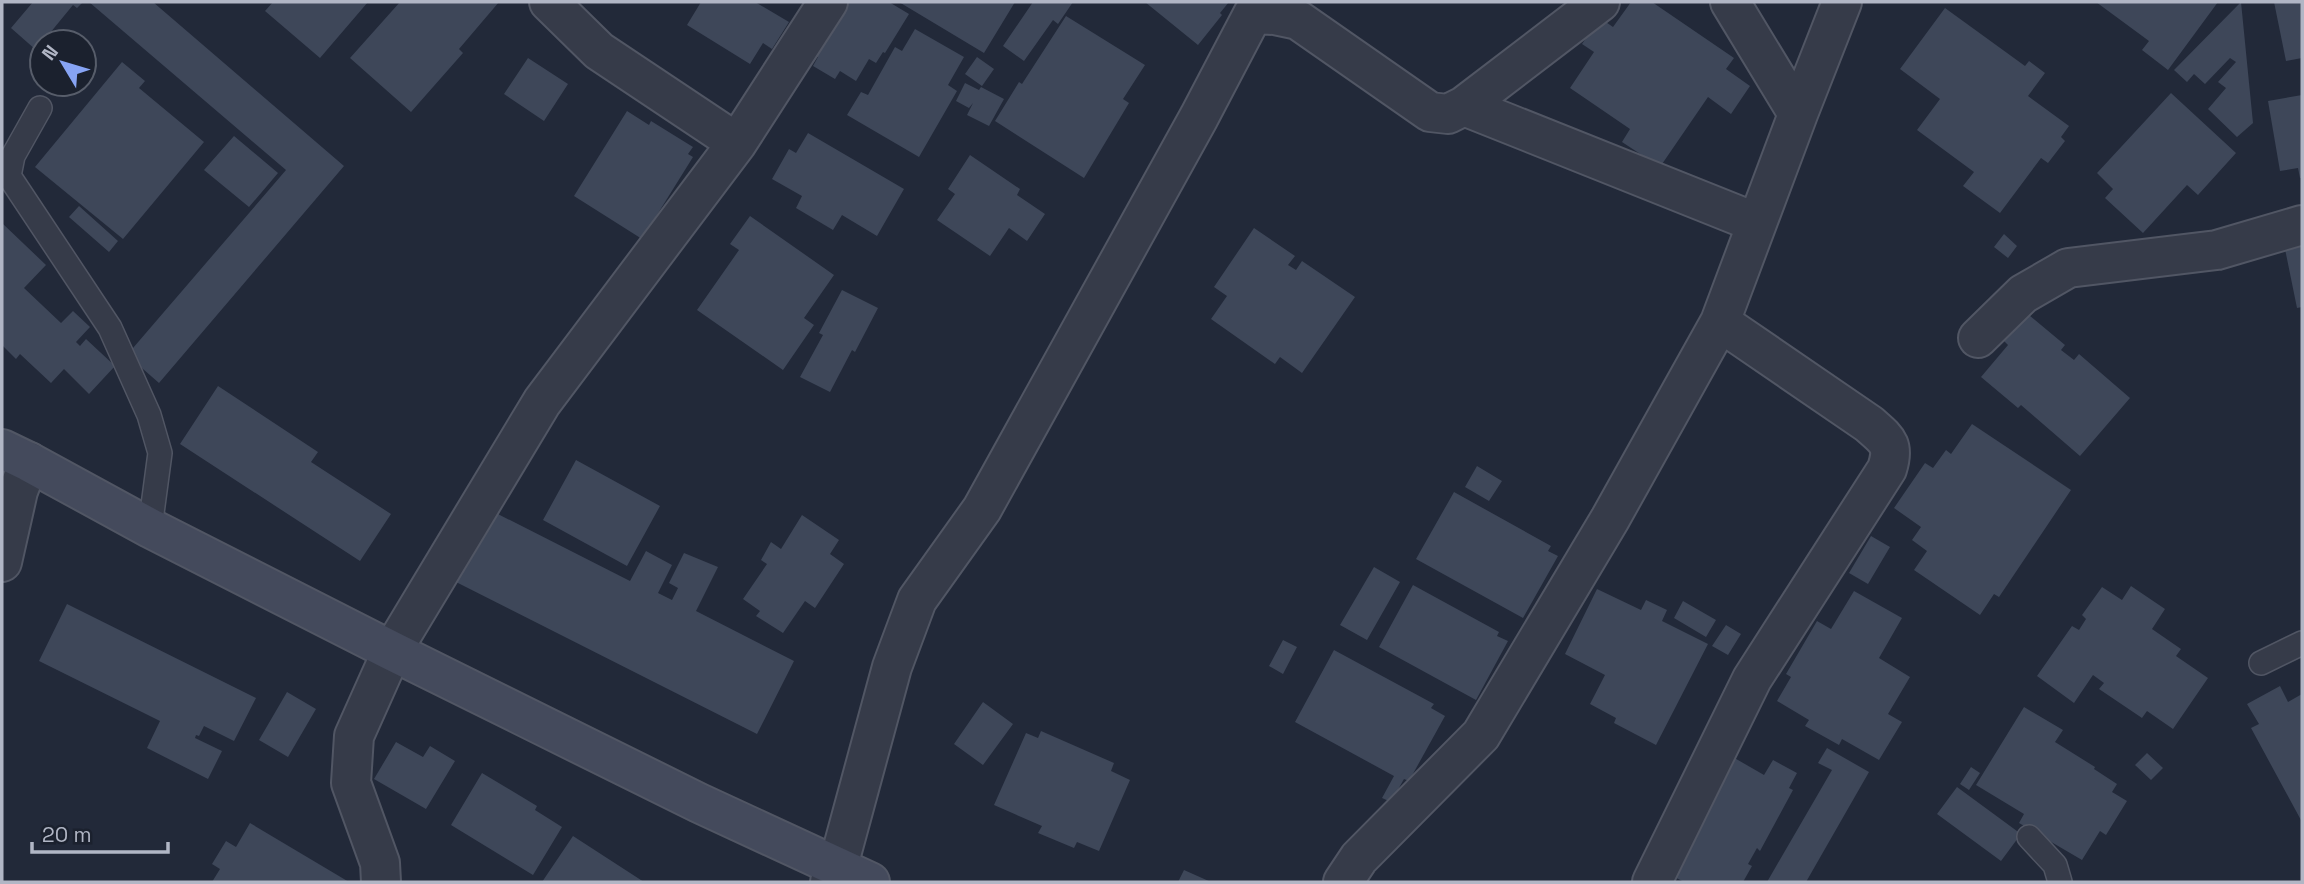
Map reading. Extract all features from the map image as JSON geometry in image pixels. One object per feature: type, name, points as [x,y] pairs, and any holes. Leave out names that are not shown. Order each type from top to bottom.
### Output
[{"type":"main road","points":[[13,475],[150,528],[846,877]]},
{"type":"street","points":[[549,2],[599,51],[737,143]]},
{"type":"street","points":[[381,882],[380,863],[351,783],[354,736],[393,651],[542,402],[737,143],[828,2]]},
{"type":"street","points":[[846,877],[892,667],[917,600],[982,509],[1253,14],[1298,20],[1430,112],[1448,114],[1464,106],[1600,2]]},
{"type":"street","points":[[1730,2],[1797,114]]},
{"type":"street","points":[[1343,882],[1359,858],[1481,734],[1610,519],[1720,322],[1797,114],[1842,2]]},
{"type":"street","points":[[1464,106],[1757,223]]},
{"type":"street","points":[[1978,338],[2023,294],[2068,268],[2217,250],[2302,225]]},
{"type":"street","points":[[1652,882],[1752,678],[1887,468],[1891,456],[1889,442],[1869,424],[1720,322]]},
{"type":"street","points":[[2,562],[13,475]]},
{"type":"lane","points":[[40,108],[13,156],[9,176],[110,328],[149,415],[160,453],[150,528]]},
{"type":"lane","points":[[2261,663],[2302,643]]},
{"type":"lane","points":[[2029,837],[2056,865],[2060,882]]},
{"type":"building","points":[[33,2],[83,2],[77,8],[73,5],[54,28],[28,28],[28,43],[11,28]]},
{"type":"building","points":[[89,2],[153,2],[344,166],[159,383],[127,355],[286,170]]},
{"type":"building","points":[[273,2],[368,2],[320,58],[265,11]]},
{"type":"building","points":[[400,2],[499,2],[459,49],[463,53],[411,112],[350,58]]},
{"type":"building","points":[[701,2],[755,2],[789,22],[772,49],[763,43],[750,64],[687,25]]},
{"type":"building","points":[[846,2],[889,2],[909,14],[885,53],[883,52],[876,63],[869,59],[856,81],[840,71],[835,79],[813,66],[818,57],[815,56]]},
{"type":"building","points":[[899,2],[1015,2],[984,53]]},
{"type":"building","points":[[1033,2],[1073,2],[1058,24],[1053,20],[1024,61],[1003,46]]},
{"type":"building","points":[[1145,2],[1229,2],[1198,45]]},
{"type":"building","points":[[1631,2],[1652,2],[1734,58],[1726,69],[1750,86],[1731,114],[1708,97],[1660,167],[1622,142],[1630,129],[1570,88],[1594,52],[1582,44],[1600,18],[1613,27]]},
{"type":"building","points":[[2096,2],[2218,2],[2168,70],[2142,50],[2149,41]]},
{"type":"building","points":[[2241,2],[2253,123],[2237,137],[2208,109],[2226,88],[2218,82],[2236,62],[2230,58],[2205,84],[2194,74],[2187,82],[2174,70]]},
{"type":"building","points":[[2274,2],[2302,2],[2302,58],[2286,61]]},
{"type":"building","points":[[1945,8],[2025,66],[2029,61],[2045,73],[2028,96],[2069,126],[2061,137],[2065,141],[2048,163],[2041,158],[2000,213],[1963,186],[1974,172],[1917,130],[1940,99],[1900,69]]},
{"type":"building","points":[[1066,16],[1145,65],[1123,99],[1129,103],[1084,178],[995,121]]},
{"type":"building","points":[[915,29],[964,57],[948,85],[957,91],[919,157],[847,115],[861,92],[868,95],[895,47],[902,51]]},
{"type":"building","points":[[977,57],[994,69],[982,86],[965,74]]},
{"type":"building","points":[[528,58],[568,84],[544,121],[504,94]]},
{"type":"building","points":[[122,62],[145,81],[139,88],[204,142],[123,239],[35,167],[92,98],[98,98],[98,91]]},
{"type":"building","points":[[965,83],[979,90],[981,87],[1004,99],[989,126],[967,115],[973,103],[969,108],[956,101]]},
{"type":"building","points":[[2171,93],[2236,153],[2198,195],[2187,185],[2143,233],[2105,198],[2113,189],[2097,173]]},
{"type":"building","points":[[2302,95],[2300,178],[2298,168],[2280,171],[2268,101]]},
{"type":"building","points":[[627,111],[649,125],[651,121],[693,147],[688,154],[693,157],[642,239],[574,196]]},
{"type":"building","points":[[808,133],[904,189],[877,236],[842,215],[833,230],[796,208],[802,196],[772,179],[789,149],[796,153]]},
{"type":"building","points":[[234,136],[278,173],[249,207],[204,170]]},
{"type":"building","points":[[970,155],[1020,189],[1017,195],[1045,214],[1027,241],[1009,228],[990,256],[937,220],[955,194],[948,189]]},
{"type":"building","points":[[79,206],[118,241],[109,252],[69,217]]},
{"type":"building","points":[[750,216],[834,275],[804,318],[814,325],[783,370],[697,310],[739,250],[730,244]]},
{"type":"building","points":[[2,223],[46,265],[24,288],[61,323],[73,311],[90,327],[76,342],[80,346],[86,339],[115,366],[89,394],[64,369],[51,383],[20,354],[16,359],[2,345]]},
{"type":"building","points":[[1254,228],[1295,256],[1288,265],[1296,270],[1302,261],[1355,297],[1302,373],[1280,357],[1275,364],[1211,319],[1227,296],[1214,287]]},
{"type":"building","points":[[2004,234],[2017,246],[2008,258],[1994,247]]},
{"type":"building","points":[[2302,245],[2302,307],[2297,308],[2285,249]]},
{"type":"building","points":[[842,290],[878,308],[830,392],[800,377],[823,335],[819,333]]},
{"type":"building","points":[[2023,310],[2065,345],[2061,350],[2074,360],[2079,354],[2130,398],[2080,456],[2021,405],[2018,408],[1981,377],[2008,345],[2000,337]]},
{"type":"building","points":[[218,386],[318,452],[311,462],[391,514],[360,561],[180,444]]},
{"type":"building","points":[[1972,424],[2071,490],[1999,597],[1994,594],[1980,615],[1914,570],[1927,551],[1912,540],[1921,527],[1894,508],[1925,463],[1933,468],[1946,450],[1951,454]]},
{"type":"building","points":[[576,460],[660,506],[627,566],[543,520]]},
{"type":"building","points":[[1477,466],[1502,481],[1489,501],[1465,487]]},
{"type":"building","points":[[1454,492],[1551,546],[1548,551],[1558,556],[1523,618],[1416,559]]},
{"type":"building","points":[[492,511],[630,581],[646,551],[672,565],[658,593],[672,600],[678,588],[669,583],[684,553],[718,567],[696,611],[794,661],[757,734],[456,582]]},
{"type":"building","points":[[802,515],[839,540],[830,554],[844,564],[815,608],[805,601],[783,633],[756,616],[760,611],[743,599],[767,564],[761,560],[771,542],[781,549]]},
{"type":"building","points":[[1871,536],[1890,547],[1868,584],[1849,573]]},
{"type":"building","points":[[1374,567],[1400,582],[1367,640],[1340,625]]},
{"type":"building","points":[[1413,585],[1499,632],[1497,636],[1508,641],[1476,700],[1379,647]]},
{"type":"building","points":[[2131,586],[2165,609],[2152,629],[2181,649],[2176,656],[2208,678],[2173,729],[2147,711],[2142,718],[2099,689],[2104,683],[2093,675],[2074,703],[2037,676],[2072,626],[2079,630],[2086,619],[2082,615],[2102,587],[2122,600]]},
{"type":"building","points":[[1597,589],[1641,610],[1646,600],[1667,610],[1662,621],[1708,644],[1656,745],[1614,723],[1616,718],[1590,704],[1605,675],[1565,654]]},
{"type":"building","points":[[1854,591],[1902,618],[1879,658],[1910,677],[1888,714],[1902,722],[1879,760],[1842,739],[1839,745],[1805,726],[1809,720],[1777,701],[1791,677],[1786,674],[1817,621],[1831,629]]},
{"type":"building","points":[[1683,601],[1716,620],[1706,637],[1674,618]]},
{"type":"building","points":[[67,604],[256,698],[234,741],[204,726],[199,736],[196,735],[195,738],[222,751],[208,779],[147,748],[160,721],[39,661]]},
{"type":"building","points":[[1726,625],[1741,634],[1728,655],[1712,646]]},
{"type":"building","points":[[1283,640],[1297,647],[1283,674],[1269,666]]},
{"type":"building","points":[[1334,650],[1434,704],[1431,708],[1445,716],[1409,781],[1404,779],[1391,802],[1382,798],[1394,776],[1295,722]]},
{"type":"building","points":[[2280,686],[2288,702],[2302,694],[2302,822],[2251,728],[2259,724],[2247,704]]},
{"type":"building","points":[[287,692],[316,709],[288,757],[259,740]]},
{"type":"building","points":[[983,702],[1013,724],[983,765],[954,744]]},
{"type":"building","points":[[2024,707],[2063,730],[2055,742],[2117,784],[2112,792],[2127,801],[2106,835],[2100,831],[2082,860],[2019,823],[2024,814],[1976,785]]},
{"type":"building","points":[[1041,731],[1114,763],[1111,771],[1130,780],[1099,851],[1077,842],[1074,848],[1038,833],[1042,826],[994,805],[1026,733],[1038,738]]},
{"type":"building","points":[[396,742],[423,757],[430,746],[455,761],[426,809],[374,779]]},
{"type":"building","points":[[1827,748],[1869,772],[1806,882],[1767,882],[1832,770],[1818,763]]},
{"type":"building","points":[[2147,753],[2163,768],[2151,780],[2135,765]]},
{"type":"building","points":[[1731,756],[1764,775],[1773,760],[1797,773],[1789,788],[1793,790],[1760,851],[1757,848],[1748,864],[1752,866],[1743,882],[1684,882],[1667,873]]},
{"type":"building","points":[[1971,767],[1980,773],[1969,790],[1960,784]]},
{"type":"building","points":[[482,773],[537,806],[535,810],[562,827],[533,875],[451,825]]},
{"type":"building","points":[[1957,787],[2021,834],[2001,861],[1937,814]]},
{"type":"building","points":[[250,823],[349,882],[212,882],[220,869],[212,864],[226,841],[236,847]]},
{"type":"building","points":[[573,836],[644,882],[542,882]]},
{"type":"building","points":[[1184,870],[1211,882],[1178,882]]}]
